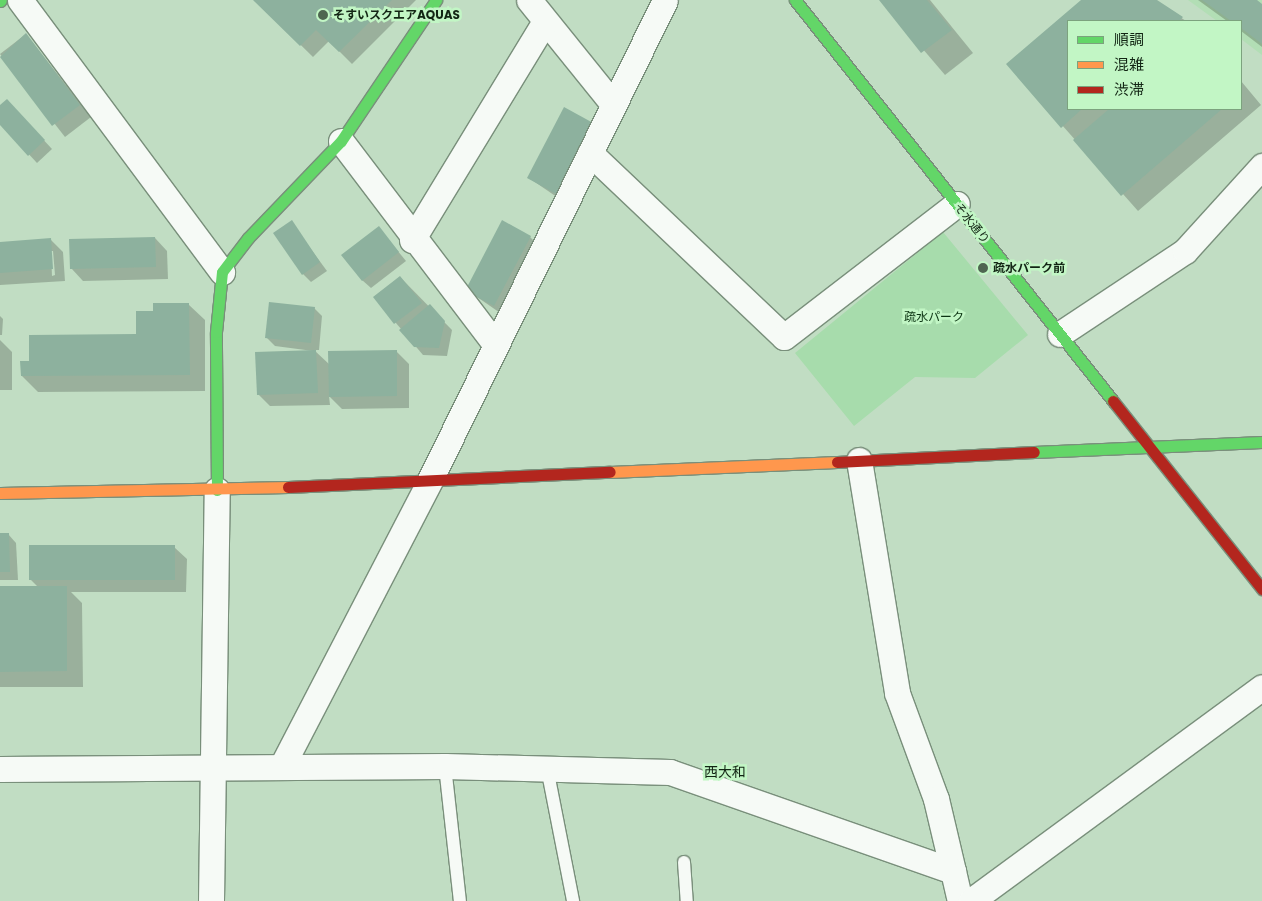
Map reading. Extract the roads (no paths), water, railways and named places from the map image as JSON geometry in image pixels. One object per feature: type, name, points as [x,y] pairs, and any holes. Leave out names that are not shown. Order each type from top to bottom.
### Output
[{"type":"street","points":[[20,0],[222,272]]},
{"type":"street","points":[[211,901],[217,490],[216,332],[222,272],[248,238],[341,141],[436,0]]},
{"type":"street","points":[[529,0],[613,104]]},
{"type":"street","points":[[282,766],[430,480],[665,0]]},
{"type":"street","name":"そ水通り","points":[[794,0],[1262,590]]},
{"type":"street","points":[[412,240],[546,21]]},
{"type":"street","points":[[341,141],[412,240],[496,345]]},
{"type":"street","points":[[590,152],[784,337],[957,204]]},
{"type":"street","points":[[1060,334],[1185,251],[1262,166]]},
{"type":"street","points":[[0,493],[217,490],[1262,442]]},
{"type":"street","points":[[858,460],[897,693],[908,732],[936,799],[960,901]]},
{"type":"street","points":[[971,901],[1262,687]]},
{"type":"street","points":[[0,769],[445,766],[547,768],[686,776],[953,871]]},
{"type":"lane","points":[[445,766],[460,901]]},
{"type":"lane","points":[[547,768],[573,901]]},
{"type":"lane","points":[[684,862],[687,901]]},
{"type":"place","name":"そすいスクエアAQUAS","points":[[323,15]]},
{"type":"place","name":"疏水パーク前","points":[[983,268]]},
{"type":"district","name":"西大和","points":[[725,772]]},
{"type":"park label","name":"疏水パーク","points":[[934,317]]}]
